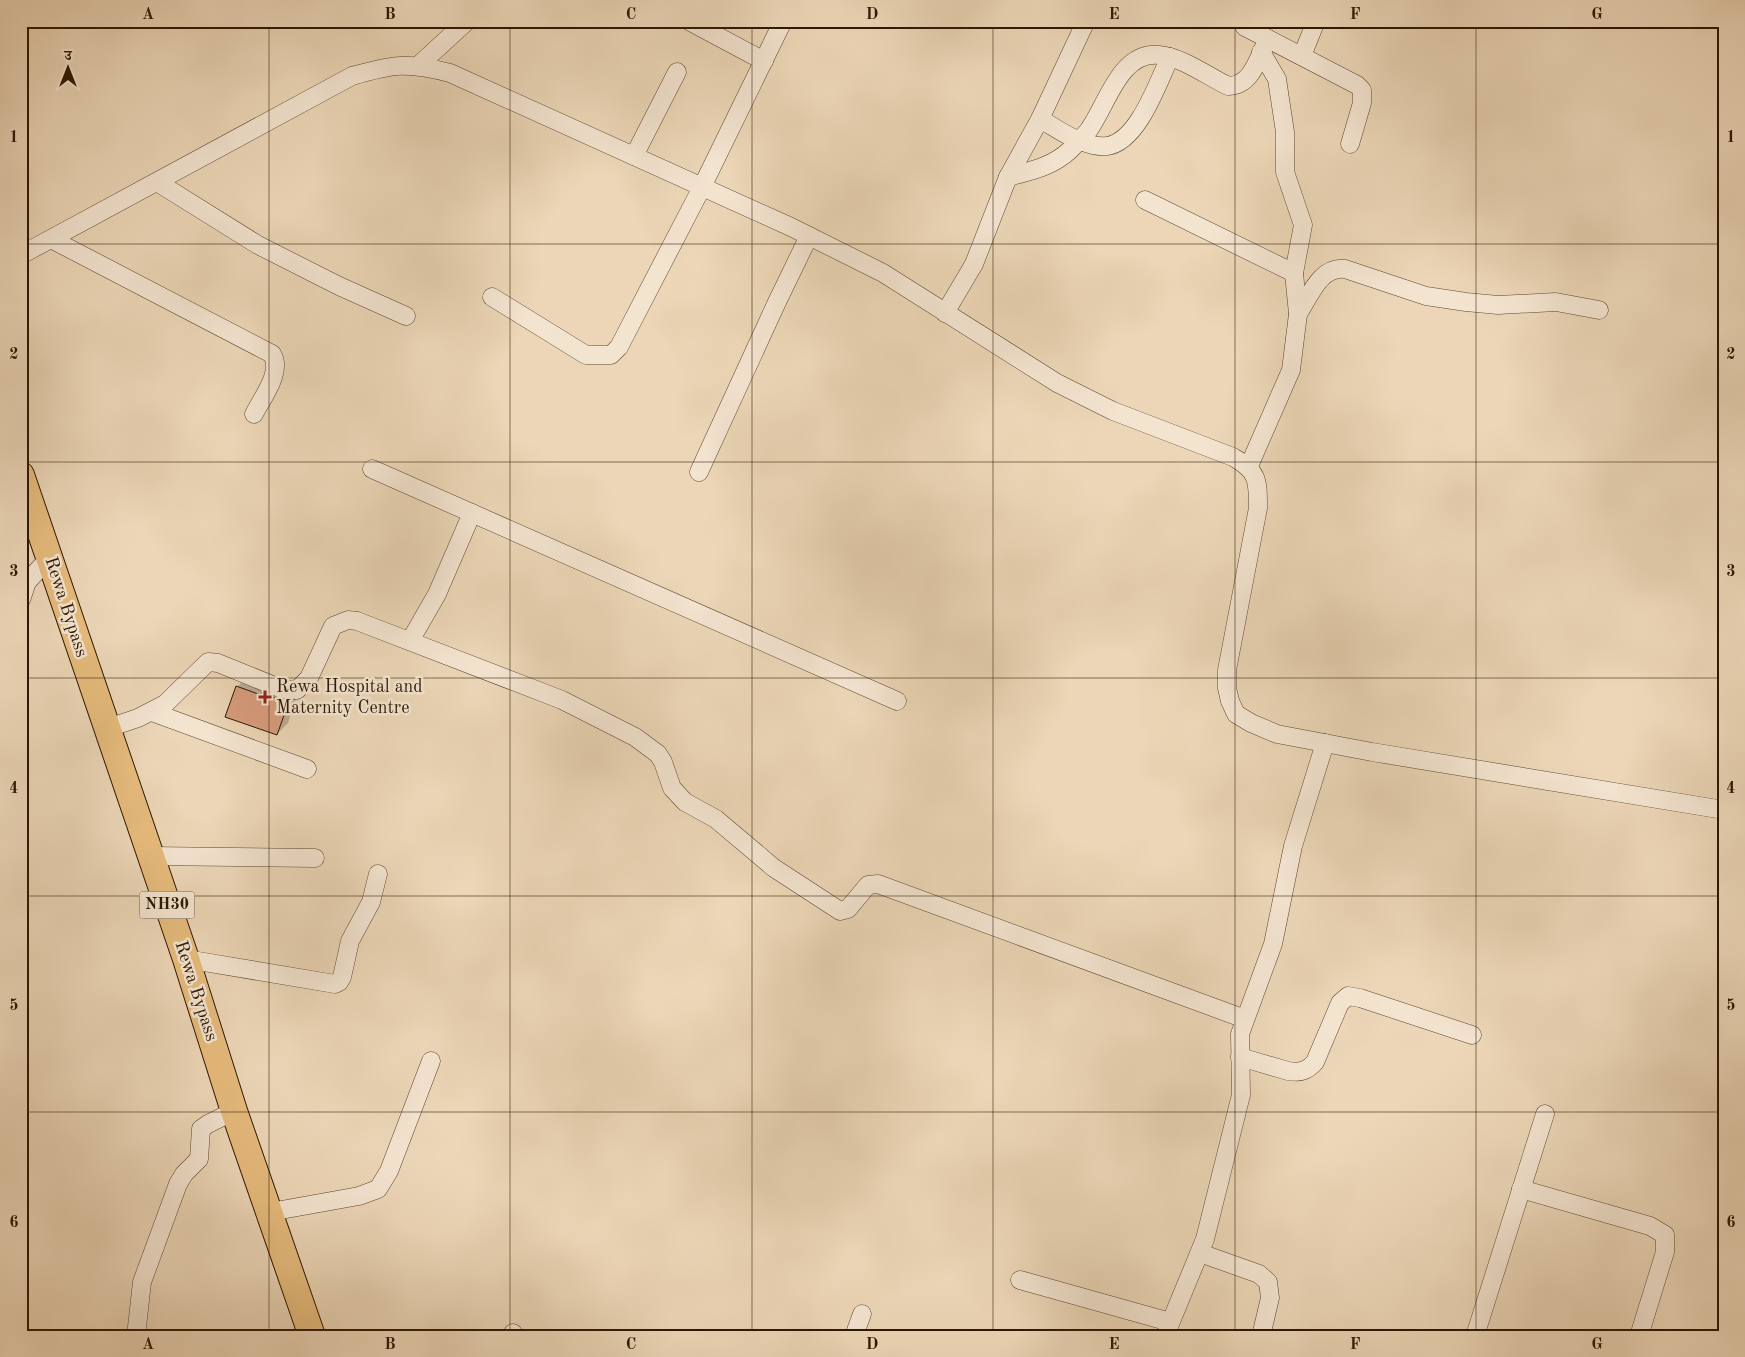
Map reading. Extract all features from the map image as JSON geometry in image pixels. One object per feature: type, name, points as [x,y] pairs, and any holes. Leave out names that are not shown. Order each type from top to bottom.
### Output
[{"type":"highway","name":"Rewa Bypass","points":[[21,475],[186,960],[234,1111],[312,1336]]},
{"type":"street","points":[[419,65],[467,21]]},
{"type":"street","points":[[689,21],[764,61]]},
{"type":"street","points":[[492,298],[586,355],[611,355],[619,347],[702,187],[783,21]]},
{"type":"street","points":[[945,313],[974,264],[1008,177],[1040,119],[1086,21]]},
{"type":"street","points":[[1241,21],[1264,46],[1277,80],[1285,132],[1285,172],[1287,183],[1301,216],[1302,234],[1294,274],[1298,314],[1291,370],[1249,466]]},
{"type":"street","points":[[1302,56],[1316,21]]},
{"type":"street","points":[[1008,177],[1045,167],[1068,152],[1088,130],[1129,64],[1141,57],[1158,54],[1170,57],[1228,86],[1237,86],[1245,82],[1264,46]]},
{"type":"street","points":[[1264,46],[1302,56],[1362,90],[1362,103],[1350,144]]},
{"type":"street","points":[[1040,119],[1078,141],[1108,146],[1130,133],[1142,116],[1170,57]]},
{"type":"street","points":[[21,255],[352,76],[388,66],[419,65],[450,73],[809,236],[883,274],[1073,391],[1114,411],[1233,457],[1249,466],[1254,473],[1258,486],[1258,508],[1227,670],[1227,688],[1236,714],[1251,723],[1277,734],[1325,743],[1724,810]]},
{"type":"street","points":[[634,156],[677,72]]},
{"type":"street","points":[[157,182],[258,245],[339,286],[406,316]]},
{"type":"street","points":[[1145,200],[1294,274]]},
{"type":"street","points":[[699,472],[809,236]]},
{"type":"street","points":[[52,239],[272,354],[275,359],[275,369],[254,414]]},
{"type":"street","points":[[1298,314],[1322,276],[1336,268],[1345,269],[1426,296],[1498,305],[1556,302],[1599,310]]},
{"type":"street","points":[[372,469],[896,701]]},
{"type":"street","points":[[410,641],[437,594],[472,513]]},
{"type":"street","points":[[21,600],[28,582],[50,557]]},
{"type":"street","points":[[108,728],[152,712],[170,699],[208,662],[218,663],[282,689],[297,690],[309,678],[327,635],[333,626],[340,622],[357,621],[562,700],[635,736],[658,754],[663,762],[672,788],[685,802],[716,819],[774,868],[840,911],[848,909],[868,885],[878,884],[1245,1019]]},
{"type":"street","points":[[152,712],[307,769]]},
{"type":"street","points":[[1020,1280],[1167,1329],[1200,1253],[1239,1109],[1242,1081],[1240,1034],[1273,944],[1293,846],[1325,743]]},
{"type":"street","points":[[150,856],[315,858]]},
{"type":"street","points":[[186,960],[335,984],[342,977],[350,941],[371,902],[378,874]]},
{"type":"street","points":[[1240,1057],[1288,1072],[1308,1069],[1315,1062],[1340,1003],[1348,996],[1360,998],[1472,1035]]},
{"type":"street","points":[[270,1212],[359,1196],[378,1189],[388,1171],[431,1061]]},
{"type":"street","points":[[136,1336],[142,1282],[178,1184],[184,1174],[199,1159],[200,1132],[208,1124],[234,1111]]},
{"type":"street","points":[[1475,1336],[1545,1114]]},
{"type":"street","points":[[1522,1189],[1650,1226],[1665,1235],[1667,1244],[1665,1252],[1639,1336]]},
{"type":"street","points":[[1200,1253],[1259,1274],[1268,1282],[1270,1298],[1261,1336]]},
{"type":"street","points":[[854,1336],[862,1314]]},
{"type":"building","points":[[236,686],[261,695],[262,692],[288,704],[277,735],[225,717]]},
{"type":"place","name":"Rewa Hospital and Maternity Centre","points":[[265,697]]}]
